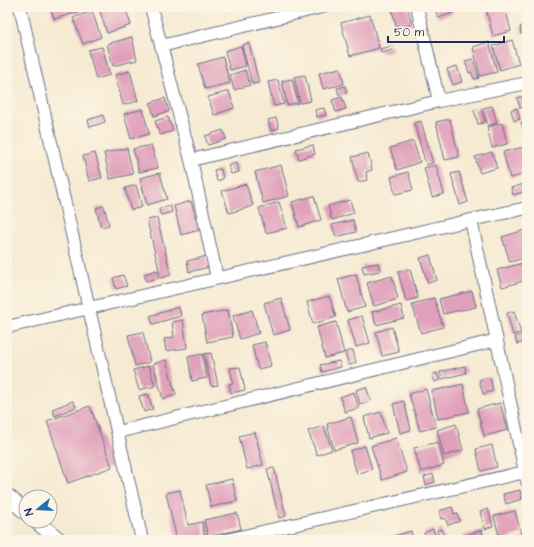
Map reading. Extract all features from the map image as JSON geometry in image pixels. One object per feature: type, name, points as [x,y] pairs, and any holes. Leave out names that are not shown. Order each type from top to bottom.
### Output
[{"type":"street","points":[[20,7],[142,540]]},
{"type":"street","points":[[151,7],[191,160],[217,278]]},
{"type":"street","points":[[161,46],[322,7]]},
{"type":"street","points":[[417,7],[439,102]]},
{"type":"street","points":[[191,160],[527,83]]},
{"type":"street","points":[[7,327],[89,307],[527,208]]},
{"type":"street","points":[[228,540],[526,477],[471,220]]},
{"type":"street","points":[[118,432],[497,340]]},
{"type":"street","points":[[7,496],[18,505]]},
{"type":"street","points":[[46,529],[59,540]]},
{"type":"building","points":[[50,7],[96,7],[54,19]]},
{"type":"building","points":[[104,7],[125,7],[131,25],[107,33],[99,9]]},
{"type":"building","points":[[391,7],[407,7],[412,24],[397,29]]},
{"type":"building","points":[[435,7],[451,7],[453,13],[438,18]]},
{"type":"building","points":[[505,7],[511,31],[493,36],[486,9]]},
{"type":"building","points":[[92,11],[101,37],[83,44],[73,18]]},
{"type":"building","points":[[370,15],[379,48],[350,56],[341,23]]},
{"type":"building","points":[[527,24],[527,32],[521,34],[520,27]]},
{"type":"building","points":[[132,37],[137,60],[113,66],[107,44]]},
{"type":"building","points":[[512,40],[519,64],[500,70],[493,46]]},
{"type":"building","points":[[489,42],[497,72],[480,76],[473,47]]},
{"type":"building","points":[[249,43],[259,83],[252,84],[242,45]]},
{"type":"building","points":[[241,46],[246,66],[230,70],[225,51]]},
{"type":"building","points":[[392,46],[393,50],[381,53],[380,49]]},
{"type":"building","points":[[102,47],[110,75],[96,79],[88,50]]},
{"type":"building","points":[[223,57],[230,83],[205,89],[198,64]]},
{"type":"building","points":[[473,59],[479,78],[474,79],[471,72],[469,73],[465,61]]},
{"type":"building","points":[[457,66],[462,82],[453,85],[447,69]]},
{"type":"building","points":[[340,68],[344,84],[323,89],[319,73]]},
{"type":"building","points":[[245,70],[250,85],[234,90],[230,75]]},
{"type":"building","points":[[130,71],[138,101],[123,105],[115,75]]},
{"type":"building","points":[[305,75],[311,101],[300,103],[294,77]]},
{"type":"building","points":[[292,79],[298,103],[287,105],[282,81]]},
{"type":"building","points":[[278,80],[284,104],[274,106],[268,82]]},
{"type":"building","points":[[345,86],[347,93],[339,95],[337,88]]},
{"type":"building","points":[[229,91],[234,108],[214,115],[208,97]]},
{"type":"building","points":[[527,95],[527,106],[520,108],[517,98]]},
{"type":"building","points":[[342,97],[346,109],[336,112],[332,100]]},
{"type":"building","points":[[165,98],[169,111],[154,116],[150,103]]},
{"type":"building","points":[[492,106],[497,123],[488,126],[483,108]]},
{"type":"building","points":[[324,108],[326,115],[317,117],[315,110]]},
{"type":"building","points":[[481,108],[485,122],[478,124],[474,110]]},
{"type":"building","points":[[517,108],[520,119],[514,121],[511,110]]},
{"type":"building","points":[[143,109],[149,134],[131,139],[124,114]]},
{"type":"building","points":[[103,115],[105,122],[90,127],[88,120]]},
{"type":"building","points":[[168,117],[173,131],[160,135],[155,121]]},
{"type":"building","points":[[276,118],[279,128],[271,131],[268,120]]},
{"type":"building","points":[[450,119],[459,157],[445,160],[436,122]]},
{"type":"building","points":[[421,121],[433,163],[426,165],[414,123]]},
{"type":"building","points":[[527,121],[527,141],[521,122]]},
{"type":"building","points":[[502,123],[507,144],[492,148],[487,127]]},
{"type":"building","points":[[223,130],[226,139],[208,145],[205,136]]},
{"type":"building","points":[[413,141],[420,162],[397,170],[390,148]]},
{"type":"building","points":[[151,145],[158,168],[139,172],[133,149]]},
{"type":"building","points":[[313,145],[315,154],[299,159],[296,149]]},
{"type":"building","points":[[524,147],[527,157],[527,174],[510,178],[503,152]]},
{"type":"building","points":[[127,148],[133,174],[110,179],[104,153]]},
{"type":"building","points":[[492,152],[497,168],[480,173],[475,157]]},
{"type":"building","points":[[95,153],[102,178],[89,181],[83,156]]},
{"type":"building","points":[[368,153],[372,170],[366,172],[367,180],[358,182],[352,157]]},
{"type":"building","points":[[237,163],[239,172],[231,174],[228,165]]},
{"type":"building","points":[[281,165],[289,196],[263,203],[255,172]]},
{"type":"building","points":[[436,165],[444,194],[432,197],[424,168]]},
{"type":"building","points":[[221,169],[223,179],[217,181],[214,170]]},
{"type":"building","points":[[408,172],[413,190],[395,194],[391,177]]},
{"type":"building","points":[[459,172],[468,202],[460,205],[451,174]]},
{"type":"building","points":[[160,173],[167,199],[147,205],[140,178]]},
{"type":"building","points":[[527,183],[527,191],[513,195],[511,188]]},
{"type":"building","points":[[246,184],[253,206],[229,213],[222,191]]},
{"type":"building","points":[[136,185],[142,207],[131,210],[125,188]]},
{"type":"building","points":[[314,196],[321,220],[299,227],[292,202]]},
{"type":"building","points":[[350,200],[354,213],[332,220],[328,206]]},
{"type":"building","points":[[191,201],[199,230],[181,235],[174,206]]},
{"type":"building","points":[[279,202],[287,228],[266,233],[259,208]]},
{"type":"building","points":[[170,205],[172,212],[161,215],[159,209]]},
{"type":"building","points":[[104,206],[109,225],[101,227],[96,208]]},
{"type":"building","points":[[157,218],[171,275],[161,278],[147,220]]},
{"type":"building","points":[[353,220],[356,232],[336,237],[332,225]]},
{"type":"building","points":[[525,230],[527,235],[527,257],[510,262],[502,237]]},
{"type":"building","points":[[430,255],[437,280],[428,283],[420,258]]},
{"type":"building","points":[[207,256],[209,267],[189,272],[187,261]]},
{"type":"building","points":[[527,262],[527,280],[502,287],[497,270]]},
{"type":"building","points":[[378,263],[380,271],[364,274],[362,266]]},
{"type":"building","points":[[410,269],[418,298],[406,301],[398,272]]},
{"type":"building","points":[[157,270],[159,278],[146,281],[144,274]]},
{"type":"building","points":[[356,274],[365,307],[347,312],[338,279]]},
{"type":"building","points":[[123,275],[127,286],[116,289],[113,278]]},
{"type":"building","points":[[392,276],[398,299],[374,306],[367,283]]},
{"type":"building","points":[[472,291],[476,307],[443,314],[439,299]]},
{"type":"building","points":[[329,296],[336,317],[313,324],[307,302]]},
{"type":"building","points":[[281,298],[290,330],[273,335],[264,303]]},
{"type":"building","points":[[434,298],[443,327],[421,333],[412,304]]},
{"type":"building","points":[[401,305],[404,318],[376,325],[372,312]]},
{"type":"building","points":[[179,307],[181,316],[153,324],[150,316]]},
{"type":"building","points":[[228,310],[233,337],[207,342],[202,315]]},
{"type":"building","points":[[252,310],[259,333],[240,339],[233,316]]},
{"type":"building","points":[[514,311],[521,333],[513,335],[507,313]]},
{"type":"building","points":[[362,316],[370,343],[356,347],[348,320]]},
{"type":"building","points":[[183,320],[187,348],[166,351],[164,339],[174,337],[172,322]]},
{"type":"building","points":[[336,322],[344,353],[325,358],[317,327]]},
{"type":"building","points":[[392,327],[399,352],[382,356],[376,332]]},
{"type":"building","points":[[143,332],[150,362],[135,366],[128,335]]},
{"type":"building","points":[[526,334],[527,342],[517,344],[515,337]]},
{"type":"building","points":[[265,342],[271,366],[258,369],[252,345]]},
{"type":"building","points":[[353,350],[356,363],[349,365],[345,352]]},
{"type":"building","points":[[211,353],[218,385],[211,386],[204,354]]},
{"type":"building","points":[[202,354],[207,378],[192,381],[188,357]]},
{"type":"building","points":[[166,360],[176,395],[163,399],[153,364]]},
{"type":"building","points":[[339,361],[341,367],[322,372],[320,365]]},
{"type":"building","points":[[149,366],[155,386],[139,390],[133,370]]},
{"type":"building","points":[[465,366],[466,373],[442,379],[440,372]]},
{"type":"building","points":[[240,367],[245,390],[231,393],[229,384],[233,383],[230,368]]},
{"type":"building","points":[[527,370],[527,388],[526,388],[522,372]]},
{"type":"building","points":[[437,373],[440,380],[435,382],[432,375]]},
{"type":"building","points":[[490,377],[493,391],[483,394],[479,380]]},
{"type":"building","points":[[463,384],[469,412],[438,419],[432,391]]},
{"type":"building","points":[[366,387],[371,401],[360,404],[356,390]]},
{"type":"building","points":[[426,389],[436,427],[420,431],[409,394]]},
{"type":"building","points":[[354,392],[359,408],[345,412],[340,397]]},
{"type":"building","points":[[148,394],[153,409],[144,412],[139,396]]},
{"type":"building","points":[[73,401],[76,407],[55,416],[52,409]]},
{"type":"building","points":[[404,401],[411,430],[400,433],[393,404]]},
{"type":"building","points":[[500,403],[508,430],[484,436],[477,409]]},
{"type":"building","points":[[90,406],[112,467],[68,483],[47,421]]},
{"type":"building","points":[[381,412],[387,433],[369,438],[364,417]]},
{"type":"building","points":[[351,417],[358,443],[334,450],[327,424]]},
{"type":"building","points":[[456,424],[463,450],[444,456],[437,430]]},
{"type":"building","points":[[324,426],[332,450],[317,455],[308,431]]},
{"type":"building","points":[[255,432],[263,465],[247,469],[239,436]]},
{"type":"building","points":[[396,438],[407,472],[382,480],[371,446]]},
{"type":"building","points":[[438,442],[444,465],[421,472],[414,448]]},
{"type":"building","points":[[492,445],[497,467],[481,471],[476,449]]},
{"type":"building","points":[[365,446],[372,469],[357,474],[350,451]]},
{"type":"building","points":[[274,468],[286,516],[279,518],[267,469]]},
{"type":"building","points":[[433,474],[435,482],[426,485],[424,477]]},
{"type":"building","points":[[232,479],[237,501],[211,507],[206,485]]},
{"type":"building","points":[[180,490],[188,525],[202,522],[205,537],[192,540],[177,540],[166,493]]},
{"type":"building","points":[[520,490],[522,499],[506,504],[503,494]]},
{"type":"building","points":[[452,507],[454,514],[457,513],[460,521],[448,525],[445,518],[441,519],[439,511]]},
{"type":"building","points":[[488,509],[493,526],[485,529],[480,511]]},
{"type":"building","points":[[515,511],[521,534],[500,540],[494,516]]},
{"type":"building","points":[[237,513],[241,529],[208,537],[204,520]]},
{"type":"building","points":[[433,529],[437,540],[426,540],[424,533]]},
{"type":"building","points":[[442,529],[445,540],[440,540],[437,530]]},
{"type":"building","points":[[482,530],[484,540],[464,540],[463,536]]},
{"type":"building","points":[[411,531],[413,540],[392,540],[391,537]]}]
